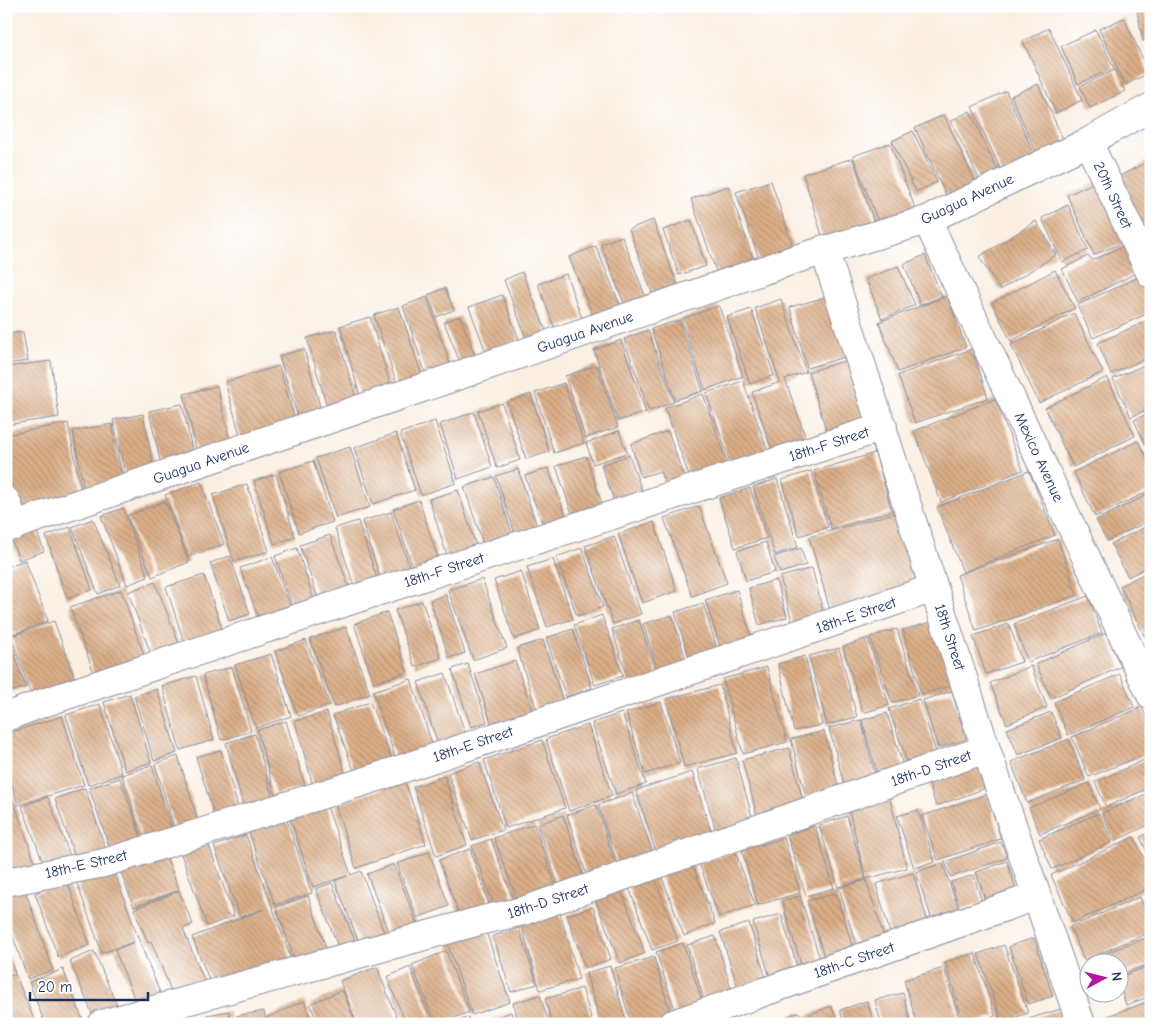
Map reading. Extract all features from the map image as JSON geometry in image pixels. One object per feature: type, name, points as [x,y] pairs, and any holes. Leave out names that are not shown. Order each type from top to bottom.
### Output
[{"type":"street","name":"Guagua Avenue","points":[[9,518],[422,388],[824,249],[927,220],[1088,142],[1151,107]]},
{"type":"street","name":"20th Street","points":[[1088,142],[1151,274]]},
{"type":"street","name":"Mexico Avenue","points":[[927,220],[1151,695]]},
{"type":"street","name":"18th Street","points":[[824,249],[986,749],[1081,1024]]},
{"type":"street","name":"18th-F Street","points":[[6,718],[40,704],[367,595],[882,427]]},
{"type":"street","name":"18th-E Street","points":[[6,882],[104,863],[363,782],[934,588]]},
{"type":"street","name":"18th-D Street","points":[[102,1024],[523,911],[986,749]]},
{"type":"street","name":"18th-C Street","points":[[673,1024],[1036,896]]},
{"type":"building","points":[[1136,6],[1151,6],[1151,40],[1143,41]]},
{"type":"building","points":[[1124,18],[1149,73],[1125,85],[1099,29]]},
{"type":"building","points":[[1049,28],[1082,100],[1056,113],[1023,41]]},
{"type":"building","points":[[1096,30],[1114,68],[1078,84],[1061,46]]},
{"type":"building","points":[[1115,70],[1125,91],[1090,108],[1080,86]]},
{"type":"building","points":[[1038,84],[1068,150],[1041,163],[1011,96]]},
{"type":"building","points":[[1006,91],[1038,162],[1004,177],[972,107]]},
{"type":"building","points":[[970,111],[1003,182],[985,191],[951,121]]},
{"type":"building","points":[[944,115],[978,188],[949,202],[915,128]]},
{"type":"building","points":[[913,131],[937,182],[916,192],[892,141]]},
{"type":"building","points":[[890,143],[917,213],[880,227],[853,156]]},
{"type":"building","points":[[853,158],[876,228],[825,245],[803,174]]},
{"type":"building","points":[[1151,160],[1151,228],[1143,233],[1114,179]]},
{"type":"building","points":[[1102,179],[1129,240],[1094,255],[1067,195]]},
{"type":"building","points":[[771,181],[795,253],[761,265],[736,192]]},
{"type":"building","points":[[728,186],[757,270],[720,283],[691,199]]},
{"type":"building","points":[[1068,205],[1088,250],[1062,262],[1042,218]]},
{"type":"building","points":[[653,220],[680,292],[655,301],[629,229]]},
{"type":"building","points":[[691,220],[706,266],[679,275],[663,230]]},
{"type":"building","points":[[1036,221],[1056,255],[1000,290],[979,257]]},
{"type":"building","points":[[622,236],[646,298],[625,306],[601,244]]},
{"type":"building","points":[[1131,242],[1144,269],[1078,302],[1062,269],[1088,256],[1093,260]]},
{"type":"building","points":[[596,246],[622,310],[595,321],[569,257]]},
{"type":"building","points":[[925,255],[942,297],[920,305],[904,264]]},
{"type":"building","points":[[898,266],[915,305],[882,319],[866,279]]},
{"type":"building","points":[[1055,270],[1075,308],[1011,341],[992,303]]},
{"type":"building","points":[[522,272],[550,340],[530,348],[504,280]]},
{"type":"building","points":[[566,274],[582,319],[555,329],[538,284]]},
{"type":"building","points":[[1146,274],[1151,284],[1151,312],[1093,338],[1077,305]]},
{"type":"building","points":[[445,288],[454,310],[436,317],[428,295]]},
{"type":"building","points":[[837,294],[855,354],[807,368],[790,307]]},
{"type":"building","points":[[502,295],[519,339],[486,352],[469,307]]},
{"type":"building","points":[[947,296],[966,347],[898,372],[879,322]]},
{"type":"building","points":[[427,297],[453,373],[428,381],[403,306]]},
{"type":"building","points":[[781,299],[806,372],[785,379],[809,447],[775,459],[752,392],[780,382],[755,308]]},
{"type":"building","points":[[719,306],[743,376],[705,390],[681,319]]},
{"type":"building","points":[[399,307],[424,382],[399,391],[374,315]]},
{"type":"building","points":[[751,309],[774,375],[750,384],[727,317]]},
{"type":"building","points":[[1074,313],[1103,372],[1039,403],[1011,345]]},
{"type":"building","points":[[460,316],[477,360],[461,365],[444,322]]},
{"type":"building","points":[[370,317],[393,394],[362,403],[340,326]]},
{"type":"building","points":[[1151,319],[1151,356],[1111,374],[1098,343]]},
{"type":"building","points":[[679,320],[703,391],[675,400],[651,329]]},
{"type":"building","points":[[336,330],[359,409],[330,417],[307,338]]},
{"type":"building","points":[[648,330],[674,402],[649,411],[624,339]]},
{"type":"building","points":[[23,332],[28,361],[6,364],[6,334]]},
{"type":"building","points":[[621,340],[646,412],[618,421],[594,350]]},
{"type":"building","points":[[304,349],[323,417],[300,424],[279,356]]},
{"type":"building","points":[[972,349],[988,398],[915,423],[898,375]]},
{"type":"building","points":[[854,358],[875,424],[829,439],[808,372]]},
{"type":"building","points":[[51,361],[59,417],[6,425],[6,367]]},
{"type":"building","points":[[1151,362],[1151,408],[1131,417],[1113,379]]},
{"type":"building","points":[[597,365],[618,427],[585,438],[565,376]]},
{"type":"building","points":[[279,366],[297,426],[242,442],[225,382]]},
{"type":"building","points":[[1107,377],[1135,436],[1073,467],[1045,408]]},
{"type":"building","points":[[743,381],[770,458],[733,471],[706,393]]},
{"type":"building","points":[[564,383],[584,443],[554,453],[535,393]]},
{"type":"building","points":[[217,386],[231,445],[197,453],[184,394]]},
{"type":"building","points":[[531,394],[549,452],[526,459],[507,402]]},
{"type":"building","points":[[703,394],[730,470],[692,484],[665,408]]},
{"type":"building","points":[[995,399],[1023,470],[941,502],[914,431]]},
{"type":"building","points":[[502,403],[520,460],[497,468],[478,411]]},
{"type":"building","points":[[182,404],[194,458],[161,465],[149,411]]},
{"type":"building","points":[[474,412],[492,467],[458,479],[440,424]]},
{"type":"building","points":[[1151,412],[1151,452],[1149,453],[1134,420]]},
{"type":"building","points":[[143,414],[155,474],[126,480],[113,420]]},
{"type":"building","points":[[435,421],[456,483],[421,495],[400,433]]},
{"type":"building","points":[[68,423],[83,499],[17,511],[6,455],[6,435]]},
{"type":"building","points":[[112,424],[123,482],[84,490],[73,431]]},
{"type":"building","points":[[619,431],[627,453],[593,464],[586,443]]},
{"type":"building","points":[[668,431],[686,483],[667,490],[660,471],[641,477],[631,444]]},
{"type":"building","points":[[396,433],[415,490],[373,504],[354,448]]},
{"type":"building","points":[[1138,441],[1151,466],[1151,490],[1095,517],[1074,472]]},
{"type":"building","points":[[350,447],[370,507],[336,518],[316,458]]},
{"type":"building","points":[[875,453],[892,511],[831,529],[814,471]]},
{"type":"building","points":[[629,455],[646,502],[618,512],[601,465]]},
{"type":"building","points":[[586,456],[604,510],[574,520],[556,466]]},
{"type":"building","points":[[313,461],[333,522],[299,533],[279,472]]},
{"type":"building","points":[[548,468],[569,524],[546,533],[525,476]]},
{"type":"building","points":[[518,469],[539,533],[517,540],[496,476]]},
{"type":"building","points":[[811,471],[828,527],[799,536],[782,480]]},
{"type":"building","points":[[1029,471],[1055,535],[963,572],[937,507]]},
{"type":"building","points":[[276,474],[295,537],[274,544],[254,481]]},
{"type":"building","points":[[494,477],[514,540],[485,549],[464,487]]},
{"type":"building","points":[[777,479],[798,547],[775,555],[753,487]]},
{"type":"building","points":[[201,482],[224,544],[188,557],[165,495]]},
{"type":"building","points":[[247,484],[269,551],[234,562],[213,495]]},
{"type":"building","points":[[750,488],[767,538],[735,548],[719,498]]},
{"type":"building","points":[[458,490],[478,552],[449,562],[429,499]]},
{"type":"building","points":[[1151,493],[1151,520],[1107,541],[1096,520]]},
{"type":"building","points":[[419,500],[440,565],[415,574],[393,509]]},
{"type":"building","points":[[165,501],[189,562],[152,577],[127,516]]},
{"type":"building","points":[[699,506],[727,583],[692,596],[664,518]]},
{"type":"building","points":[[123,508],[148,577],[127,585],[101,516]]},
{"type":"building","points":[[391,512],[412,574],[382,584],[362,521]]},
{"type":"building","points":[[898,512],[918,584],[830,610],[809,537]]},
{"type":"building","points":[[93,519],[120,585],[98,594],[72,527]]},
{"type":"building","points":[[358,521],[380,587],[357,595],[335,528]]},
{"type":"building","points":[[654,522],[677,591],[642,603],[618,534]]},
{"type":"building","points":[[1151,524],[1151,565],[1128,577],[1111,544]]},
{"type":"building","points":[[70,527],[92,590],[67,599],[46,536]]},
{"type":"building","points":[[37,532],[44,551],[19,560],[12,541]]},
{"type":"building","points":[[330,535],[351,593],[320,604],[300,545]]},
{"type":"building","points":[[614,536],[641,614],[613,624],[585,546]]},
{"type":"building","points":[[1058,539],[1077,595],[976,631],[957,575]]},
{"type":"building","points":[[766,542],[775,572],[746,581],[737,551]]},
{"type":"building","points":[[297,548],[316,607],[295,614],[275,556]]},
{"type":"building","points":[[582,548],[603,607],[577,616],[556,557]]},
{"type":"building","points":[[801,548],[806,565],[780,573],[774,557]]},
{"type":"building","points":[[230,556],[250,614],[229,621],[210,563]]},
{"type":"building","points":[[272,557],[294,616],[262,628],[240,568]]},
{"type":"building","points":[[553,559],[573,619],[547,627],[527,567]]},
{"type":"building","points":[[25,560],[48,621],[14,634],[6,613],[6,567]]},
{"type":"building","points":[[812,568],[825,619],[794,628],[780,577]]},
{"type":"building","points":[[1151,570],[1151,634],[1145,637],[1120,586]]},
{"type":"building","points":[[521,571],[540,630],[514,639],[494,580]]},
{"type":"building","points":[[204,575],[225,638],[187,651],[166,587]]},
{"type":"building","points":[[482,579],[507,648],[473,660],[448,590]]},
{"type":"building","points":[[776,580],[787,617],[759,625],[749,588]]},
{"type":"building","points":[[155,582],[180,646],[152,657],[128,592]]},
{"type":"building","points":[[121,590],[145,658],[95,676],[70,607]]},
{"type":"building","points":[[737,590],[755,649],[724,659],[705,600]]},
{"type":"building","points":[[446,595],[465,653],[449,658],[430,600]]},
{"type":"building","points":[[1088,596],[1102,633],[1028,662],[1014,624]]},
{"type":"building","points":[[422,601],[441,658],[415,667],[395,610]]},
{"type":"building","points":[[703,603],[720,658],[692,667],[675,612]]},
{"type":"building","points":[[387,612],[407,672],[374,683],[354,624]]},
{"type":"building","points":[[602,615],[623,676],[595,685],[574,625]]},
{"type":"building","points":[[672,615],[689,670],[660,679],[643,624]]},
{"type":"building","points":[[639,620],[659,681],[631,689],[612,629]]},
{"type":"building","points":[[54,621],[78,687],[34,703],[11,636]]},
{"type":"building","points":[[935,621],[954,685],[921,694],[903,630]]},
{"type":"building","points":[[1009,624],[1022,662],[986,674],[973,636]]},
{"type":"building","points":[[346,627],[370,694],[334,707],[310,639]]},
{"type":"building","points":[[573,629],[592,688],[566,697],[546,638]]},
{"type":"building","points":[[897,629],[918,695],[892,703],[870,637]]},
{"type":"building","points":[[6,630],[26,687],[6,693]]},
{"type":"building","points":[[1106,633],[1121,667],[1051,698],[1036,664]]},
{"type":"building","points":[[868,638],[889,705],[863,713],[843,647]]},
{"type":"building","points":[[306,640],[330,705],[298,716],[275,651]]},
{"type":"building","points":[[543,640],[562,699],[536,708],[517,648]]},
{"type":"building","points":[[839,648],[857,717],[827,725],[809,656]]},
{"type":"building","points":[[271,654],[291,716],[256,728],[235,665]]},
{"type":"building","points":[[805,656],[822,725],[794,731],[778,664]]},
{"type":"building","points":[[515,661],[534,715],[493,728],[475,674]]},
{"type":"building","points":[[468,664],[487,722],[471,727],[452,669]]},
{"type":"building","points":[[1031,666],[1047,707],[1007,724],[990,683]]},
{"type":"building","points":[[232,667],[251,731],[221,740],[203,675]]},
{"type":"building","points":[[767,667],[787,742],[743,754],[723,679]]},
{"type":"building","points":[[445,673],[467,739],[439,748],[418,682]]},
{"type":"building","points":[[1120,674],[1134,707],[1068,735],[1054,702]]},
{"type":"building","points":[[196,676],[214,740],[180,750],[162,686]]},
{"type":"building","points":[[411,679],[434,750],[397,763],[373,691]]},
{"type":"building","points":[[720,685],[737,753],[684,767],[666,699]]},
{"type":"building","points":[[157,689],[177,753],[154,761],[134,696]]},
{"type":"building","points":[[952,691],[966,739],[938,748],[923,700]]},
{"type":"building","points":[[130,694],[151,762],[125,771],[104,702]]},
{"type":"building","points":[[919,699],[938,758],[909,768],[889,709]]},
{"type":"building","points":[[370,702],[394,766],[357,779],[333,715]]},
{"type":"building","points":[[661,702],[680,763],[645,774],[626,713]]},
{"type":"building","points":[[100,704],[122,774],[88,785],[66,715]]},
{"type":"building","points":[[1142,707],[1151,728],[1151,752],[1089,777],[1072,737]]},
{"type":"building","points":[[327,712],[347,779],[314,789],[295,721]]},
{"type":"building","points":[[1051,712],[1062,738],[1018,755],[1007,729]]},
{"type":"building","points":[[622,713],[646,784],[616,794],[592,723]]},
{"type":"building","points":[[887,713],[904,769],[878,777],[862,720]]},
{"type":"building","points":[[62,716],[84,785],[18,805],[6,765],[6,734]]},
{"type":"building","points":[[861,720],[875,776],[844,784],[829,728]]},
{"type":"building","points":[[286,721],[305,786],[275,794],[257,730]]},
{"type":"building","points":[[588,725],[612,796],[569,811],[546,739]]},
{"type":"building","points":[[824,731],[839,789],[806,797],[791,739]]},
{"type":"building","points":[[255,734],[273,799],[244,808],[226,743]]},
{"type":"building","points":[[1069,739],[1085,780],[1027,803],[1011,762]]},
{"type":"building","points":[[542,740],[565,808],[506,828],[484,760]]},
{"type":"building","points":[[789,748],[805,808],[759,822],[742,760]]},
{"type":"building","points":[[221,750],[239,811],[215,818],[196,757]]},
{"type":"building","points":[[178,756],[198,821],[174,828],[155,764]]},
{"type":"building","points":[[1151,757],[1151,787],[1106,807],[1095,782]]},
{"type":"building","points":[[736,758],[755,828],[718,838],[698,769]]},
{"type":"building","points":[[479,762],[503,830],[472,840],[448,773]]},
{"type":"building","points":[[152,765],[172,831],[143,840],[122,775]]},
{"type":"building","points":[[981,765],[989,787],[936,806],[929,784]]},
{"type":"building","points":[[692,772],[713,838],[657,856],[636,790]]},
{"type":"building","points":[[444,776],[467,845],[436,856],[413,787]]},
{"type":"building","points":[[6,778],[37,869],[6,880]]},
{"type":"building","points":[[120,778],[142,840],[111,851],[89,788]]},
{"type":"building","points":[[405,781],[426,844],[356,868],[335,805]]},
{"type":"building","points":[[1089,783],[1100,809],[1040,834],[1029,808]]},
{"type":"building","points":[[85,788],[108,856],[78,866],[55,799]]},
{"type":"building","points":[[1151,792],[1151,824],[1114,841],[1102,813]]},
{"type":"building","points":[[632,793],[652,851],[617,863],[598,805]]},
{"type":"building","points":[[987,794],[1001,839],[938,860],[922,816]]},
{"type":"building","points":[[889,795],[907,868],[866,879],[848,806]]},
{"type":"building","points":[[48,797],[73,864],[47,873],[22,806]]},
{"type":"building","points":[[596,805],[617,869],[588,879],[567,815]]},
{"type":"building","points":[[327,806],[351,875],[361,871],[388,943],[363,953],[335,881],[347,876],[313,887],[290,819]]},
{"type":"building","points":[[918,810],[935,862],[914,868],[897,816]]},
{"type":"building","points":[[1099,813],[1112,842],[1052,869],[1039,839]]},
{"type":"building","points":[[563,815],[584,878],[559,887],[537,825]]},
{"type":"building","points":[[847,816],[866,879],[838,887],[819,825]]},
{"type":"building","points":[[287,820],[312,893],[275,905],[249,833]]},
{"type":"building","points":[[534,824],[557,889],[518,902],[494,838]]},
{"type":"building","points":[[815,826],[834,888],[806,896],[787,834]]},
{"type":"building","points":[[1151,832],[1151,861],[1140,837]]},
{"type":"building","points":[[246,835],[292,961],[214,992],[192,937],[264,909],[240,917],[214,846]]},
{"type":"building","points":[[1134,837],[1151,873],[1151,887],[1073,923],[1051,875]]},
{"type":"building","points":[[784,838],[800,893],[758,905],[742,851]]},
{"type":"building","points":[[491,839],[514,902],[495,909],[472,846]]},
{"type":"building","points":[[1001,842],[1007,858],[951,877],[945,862]]},
{"type":"building","points":[[208,843],[234,916],[207,926],[181,854]]},
{"type":"building","points":[[162,845],[179,890],[134,907],[117,862]]},
{"type":"building","points":[[470,849],[490,907],[460,917],[439,860]]},
{"type":"building","points":[[735,851],[755,905],[719,917],[699,863]]},
{"type":"building","points":[[429,852],[449,906],[417,918],[397,864]]},
{"type":"building","points":[[1007,861],[1017,892],[986,902],[976,872]]},
{"type":"building","points":[[111,862],[164,1003],[140,1013],[115,950],[134,942],[102,953],[74,875]]},
{"type":"building","points":[[692,862],[715,923],[684,936],[661,875]]},
{"type":"building","points":[[943,863],[962,921],[935,929],[916,872]]},
{"type":"building","points":[[394,864],[420,932],[393,943],[367,874]]},
{"type":"building","points":[[913,873],[930,929],[892,940],[876,884]]},
{"type":"building","points":[[974,875],[982,903],[960,909],[951,882]]},
{"type":"building","points":[[654,876],[678,941],[652,950],[628,885]]},
{"type":"building","points":[[866,880],[886,942],[858,951],[839,888]]},
{"type":"building","points":[[67,881],[90,945],[58,957],[35,893]]},
{"type":"building","points":[[332,883],[359,951],[342,957],[316,889]]},
{"type":"building","points":[[23,884],[53,970],[28,979],[6,917],[6,890]]},
{"type":"building","points":[[619,884],[645,953],[620,963],[593,894]]},
{"type":"building","points":[[179,891],[193,924],[183,929],[208,990],[176,1003],[151,941],[148,943],[134,909]]},
{"type":"building","points":[[836,893],[855,955],[826,963],[807,901]]},
{"type":"building","points":[[308,896],[330,959],[298,970],[276,907]]},
{"type":"building","points":[[800,896],[822,966],[803,971],[782,901]]},
{"type":"building","points":[[1140,897],[1151,923],[1151,932],[1103,952],[1081,952],[1070,927]]},
{"type":"building","points":[[593,907],[611,959],[585,968],[567,915]]},
{"type":"building","points":[[560,913],[579,979],[540,990],[521,924]]},
{"type":"building","points":[[781,914],[800,976],[772,984],[753,922]]},
{"type":"building","points":[[483,923],[510,1002],[472,1015],[445,936]]},
{"type":"building","points":[[749,923],[768,985],[740,994],[720,932]]},
{"type":"building","points":[[519,928],[537,984],[511,992],[493,936]]},
{"type":"building","points":[[715,936],[734,998],[706,1007],[687,945]]},
{"type":"building","points":[[1151,936],[1151,963],[1130,971],[1130,952],[1108,952]]},
{"type":"building","points":[[1034,938],[1053,996],[1028,1004],[1009,946]]},
{"type":"building","points":[[683,943],[704,1007],[677,1016],[656,952]]},
{"type":"building","points":[[1004,945],[1028,1013],[1002,1022],[978,954]]},
{"type":"building","points":[[6,948],[15,973],[6,976]]},
{"type":"building","points":[[94,951],[120,1013],[96,1023],[70,961]]},
{"type":"building","points":[[446,951],[469,1012],[440,1024],[435,1024],[412,965]]},
{"type":"building","points":[[975,953],[995,1016],[971,1024],[964,1024],[945,962]]},
{"type":"building","points":[[654,957],[673,1023],[631,1024],[615,968]]},
{"type":"building","points":[[1151,965],[1151,996],[1126,1005],[1125,1002],[1130,1002],[1130,973]]},
{"type":"building","points":[[610,966],[627,1024],[601,1024],[586,973]]},
{"type":"building","points":[[377,967],[399,1024],[357,1024],[340,981]]},
{"type":"building","points":[[410,967],[432,1023],[430,1024],[406,1024],[387,977]]},
{"type":"building","points":[[944,968],[961,1024],[917,1024],[904,980]]},
{"type":"building","points":[[63,969],[83,1021],[76,1024],[45,1024],[29,982]]},
{"type":"building","points":[[15,974],[36,1024],[9,1024],[6,1017],[6,978]]},
{"type":"building","points":[[582,988],[593,1024],[552,1024],[545,999]]},
{"type":"building","points":[[342,990],[356,1024],[318,1024],[310,1004]]},
{"type":"building","points":[[903,993],[911,1024],[881,1024],[875,1000]]},
{"type":"building","points":[[540,995],[549,1024],[519,1024],[513,1003]]},
{"type":"building","points":[[304,1001],[313,1024],[269,1024],[266,1018]]},
{"type":"building","points":[[867,1001],[874,1024],[844,1024],[840,1010]]},
{"type":"building","points":[[1151,1001],[1151,1024],[1109,1024],[1107,1016]]},
{"type":"building","points":[[831,1006],[839,1024],[806,1024],[803,1017]]},
{"type":"building","points":[[1061,1009],[1066,1024],[1015,1024],[1015,1023]]},
{"type":"building","points":[[229,1011],[231,1024],[209,1024],[207,1015]]},
{"type":"building","points":[[264,1011],[266,1024],[238,1024],[236,1016]]},
{"type":"building","points":[[511,1012],[515,1024],[478,1024]]},
{"type":"building","points":[[799,1012],[803,1024],[768,1024]]},
{"type":"building","points":[[468,1017],[471,1024],[451,1024]]}]
